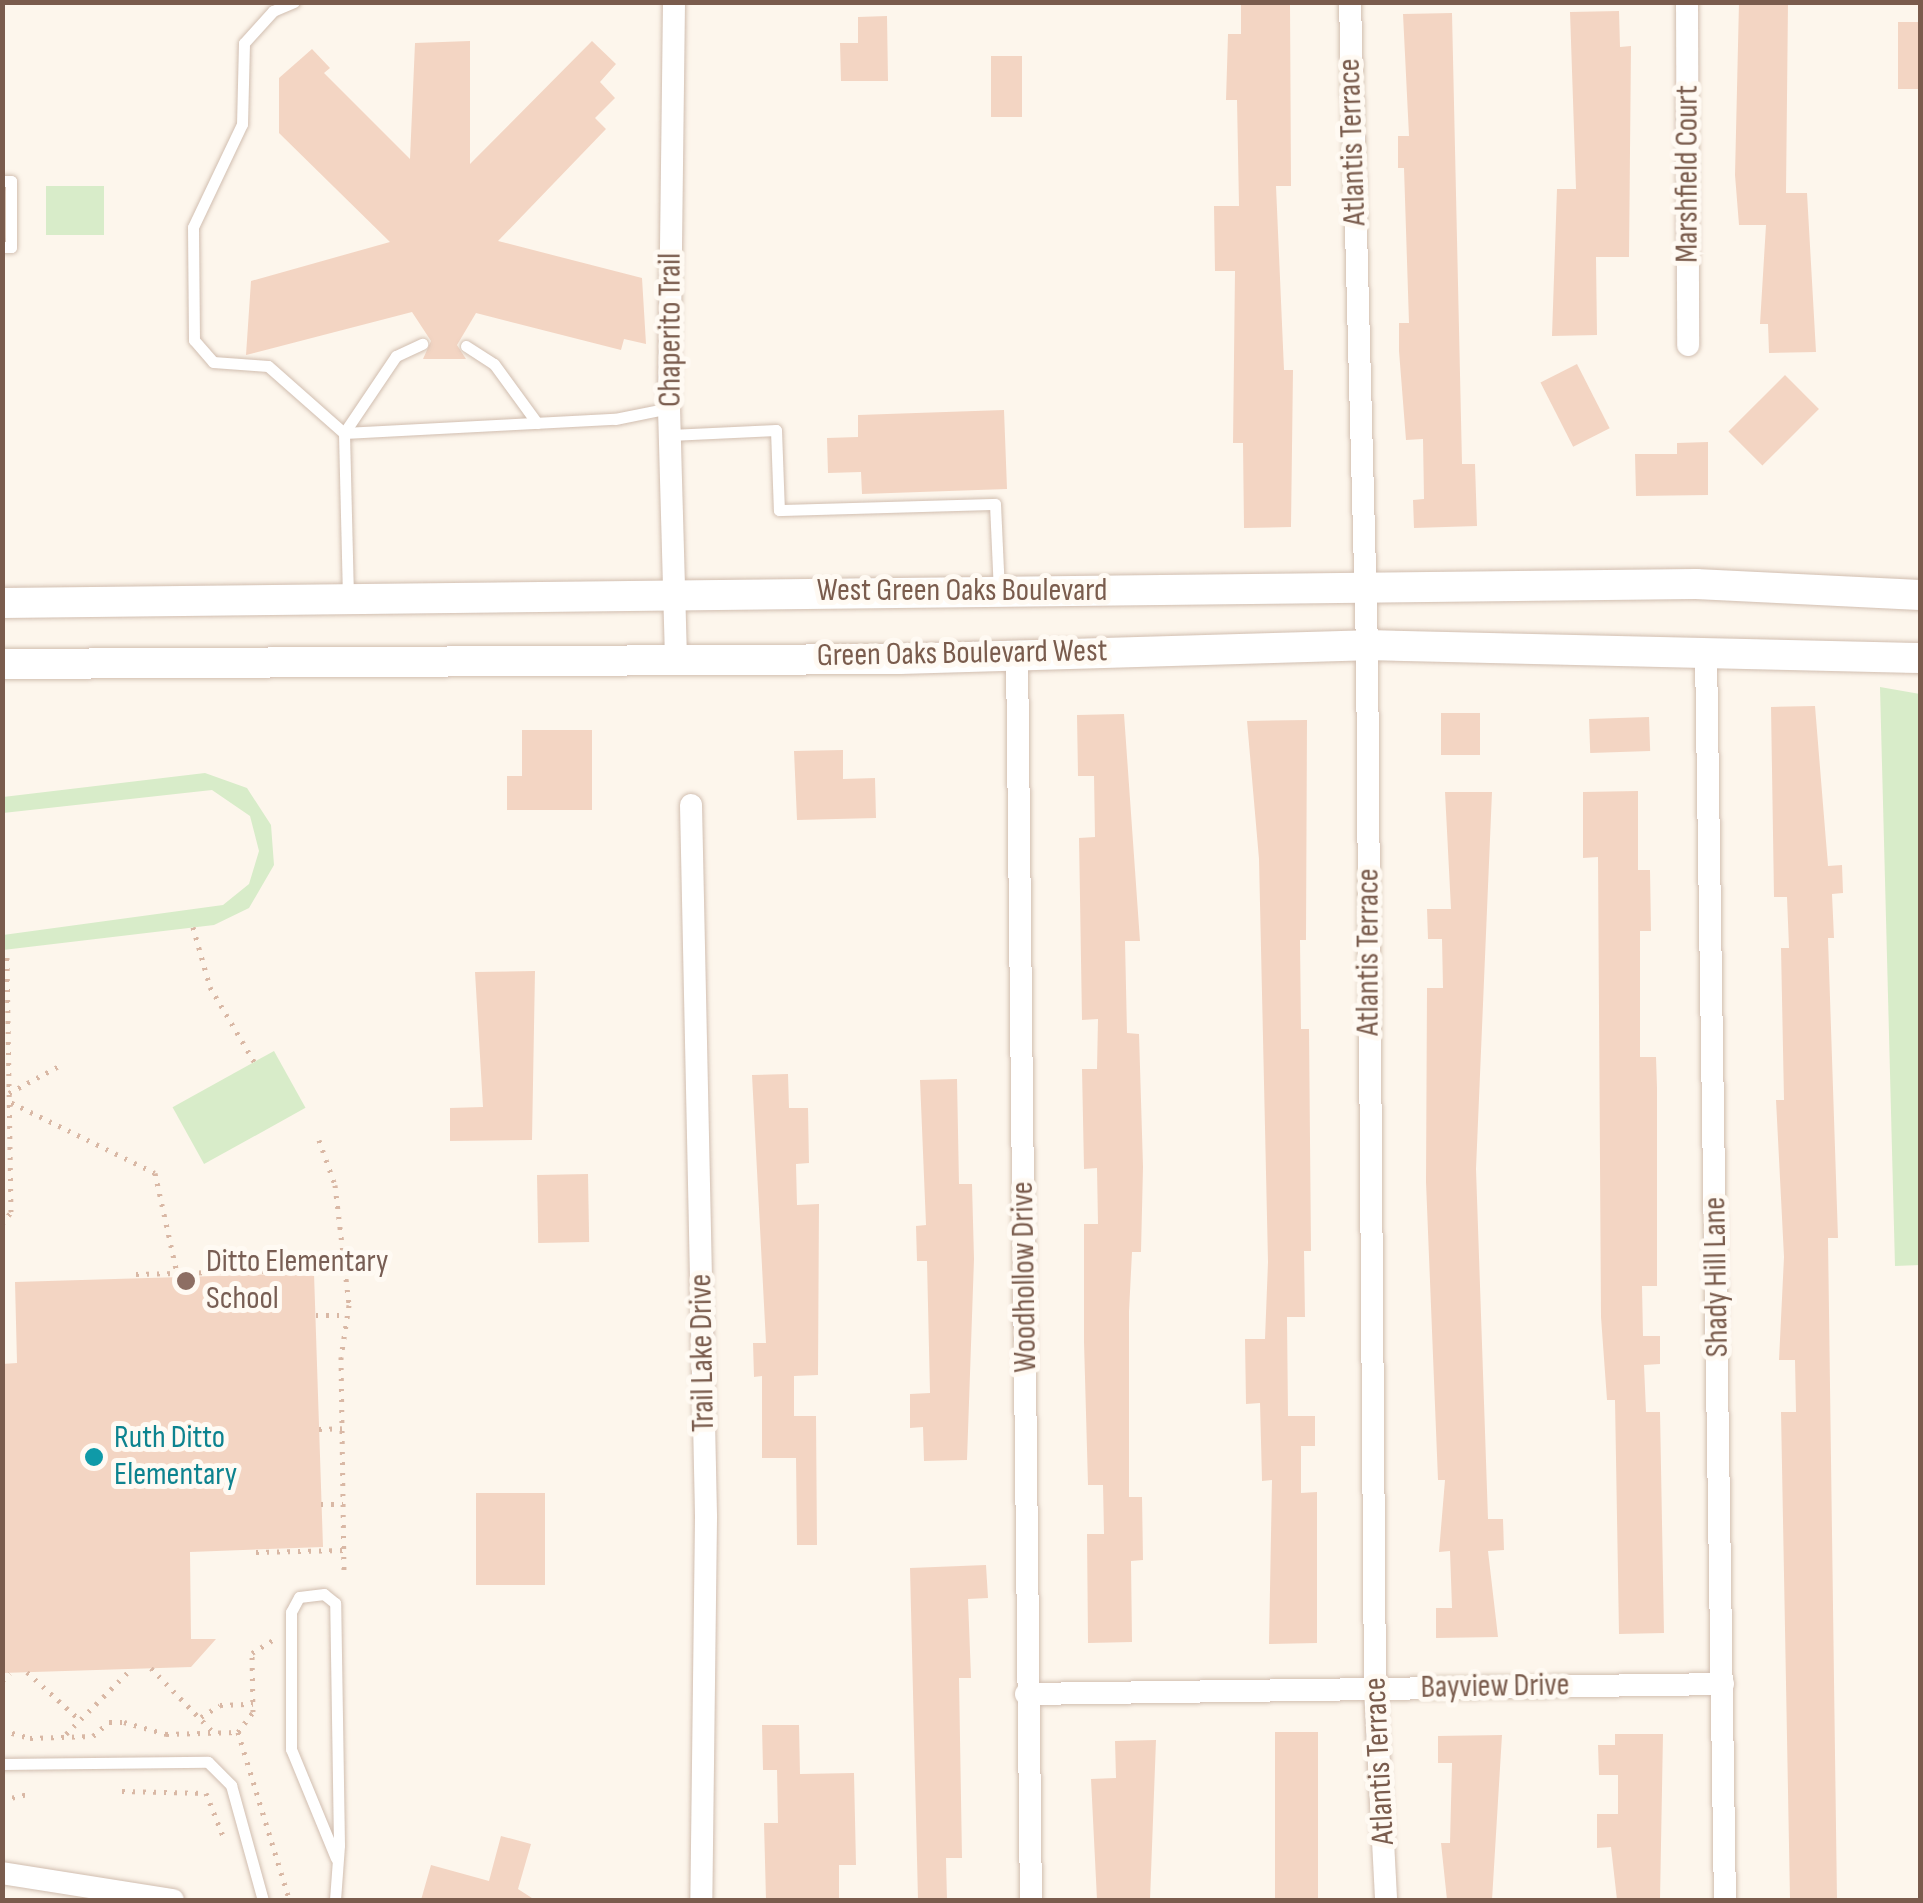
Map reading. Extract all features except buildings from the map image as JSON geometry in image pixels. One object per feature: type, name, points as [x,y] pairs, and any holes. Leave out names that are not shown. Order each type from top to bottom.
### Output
[{"type":"main road","name":"West Green Oaks Boulevard","points":[[2,603],[674,592],[1744,584],[1920,595]]},
{"type":"main road","name":"Green Oaks Boulevard West","points":[[2,664],[1367,644],[1920,658]]},
{"type":"street","name":"Chaperito Trail","points":[[674,2],[669,408],[676,657]]},
{"type":"street","name":"Atlantis Terrace","points":[[1350,2],[1367,644],[1374,1688],[1386,1900]]},
{"type":"street","name":"Marshfield Court","points":[[1688,2],[1688,344]]},
{"type":"street","name":"Woodhollow Drive","points":[[1016,652],[1031,1900]]},
{"type":"street","name":"Shady Hill Lane","points":[[1706,653],[1725,1900]]},
{"type":"street","name":"Trail Lake Drive","points":[[691,805],[706,1518],[701,1900]]},
{"type":"street","name":"Bayview Drive","points":[[1026,1694],[1723,1684]]},
{"type":"street","points":[[2,1872],[172,1900]]},
{"type":"lane","points":[[294,2],[273,11],[244,43],[242,124],[192,227],[194,340],[213,362],[268,366],[344,432],[537,423],[669,408]]},
{"type":"lane","points":[[2,180],[11,180],[11,246],[2,246]]},
{"type":"lane","points":[[348,599],[344,432],[396,356],[422,344]]},
{"type":"lane","points":[[466,346],[494,364],[537,423]]},
{"type":"lane","points":[[670,435],[776,430],[780,510],[995,504],[999,592]]},
{"type":"lane","points":[[335,1900],[336,1858],[335,1604],[324,1594],[299,1597],[291,1612],[291,1749],[336,1858]]},
{"type":"lane","points":[[2,1764],[208,1762],[232,1785],[263,1900]]},
{"type":"path","points":[[193,927],[210,987],[255,1062]]},
{"type":"path","points":[[2,1224],[11,1212],[7,950]]},
{"type":"path","points":[[7,1096],[59,1066]]},
{"type":"path","points":[[7,1096],[155,1173],[176,1273]]},
{"type":"path","points":[[319,1140],[336,1186],[345,1269],[344,1572]]},
{"type":"path","points":[[136,1274],[345,1269]]},
{"type":"path","points":[[316,1315],[347,1315]]},
{"type":"path","points":[[318,1429],[342,1428]]},
{"type":"path","points":[[321,1504],[343,1504]]},
{"type":"path","points":[[256,1552],[344,1550]]},
{"type":"path","points":[[273,1627],[273,1642],[252,1652],[253,1704],[238,1732],[289,1899]]},
{"type":"path","points":[[151,1668],[214,1733]]},
{"type":"path","points":[[64,1736],[130,1669]]},
{"type":"path","points":[[2,1682],[10,1672]]},
{"type":"path","points":[[28,1672],[80,1720]]},
{"type":"path","points":[[201,1717],[220,1705],[253,1704]]},
{"type":"path","points":[[2,1730],[93,1736],[109,1722],[166,1734],[238,1732]]},
{"type":"path","points":[[122,1791],[206,1793],[224,1839]]},
{"type":"path","points":[[2,1800],[28,1794]]},
{"type":"green space","points":[[46,186],[104,186],[104,235],[46,235]]},
{"type":"green space","points":[[1880,687],[1920,694],[1920,1265],[1895,1266]]},
{"type":"green space","points":[[205,773],[247,788],[271,825],[274,865],[249,908],[214,925],[3,950],[3,935],[223,905],[249,884],[259,851],[250,816],[212,790],[3,813],[3,797]]},
{"type":"green space","points":[[274,1051],[306,1108],[204,1164],[173,1107]]},
{"type":"place","name":"Ditto Elementary School","points":[[186,1281]]},
{"type":"place","name":"Ruth Ditto Elementary","points":[[94,1457]]}]
